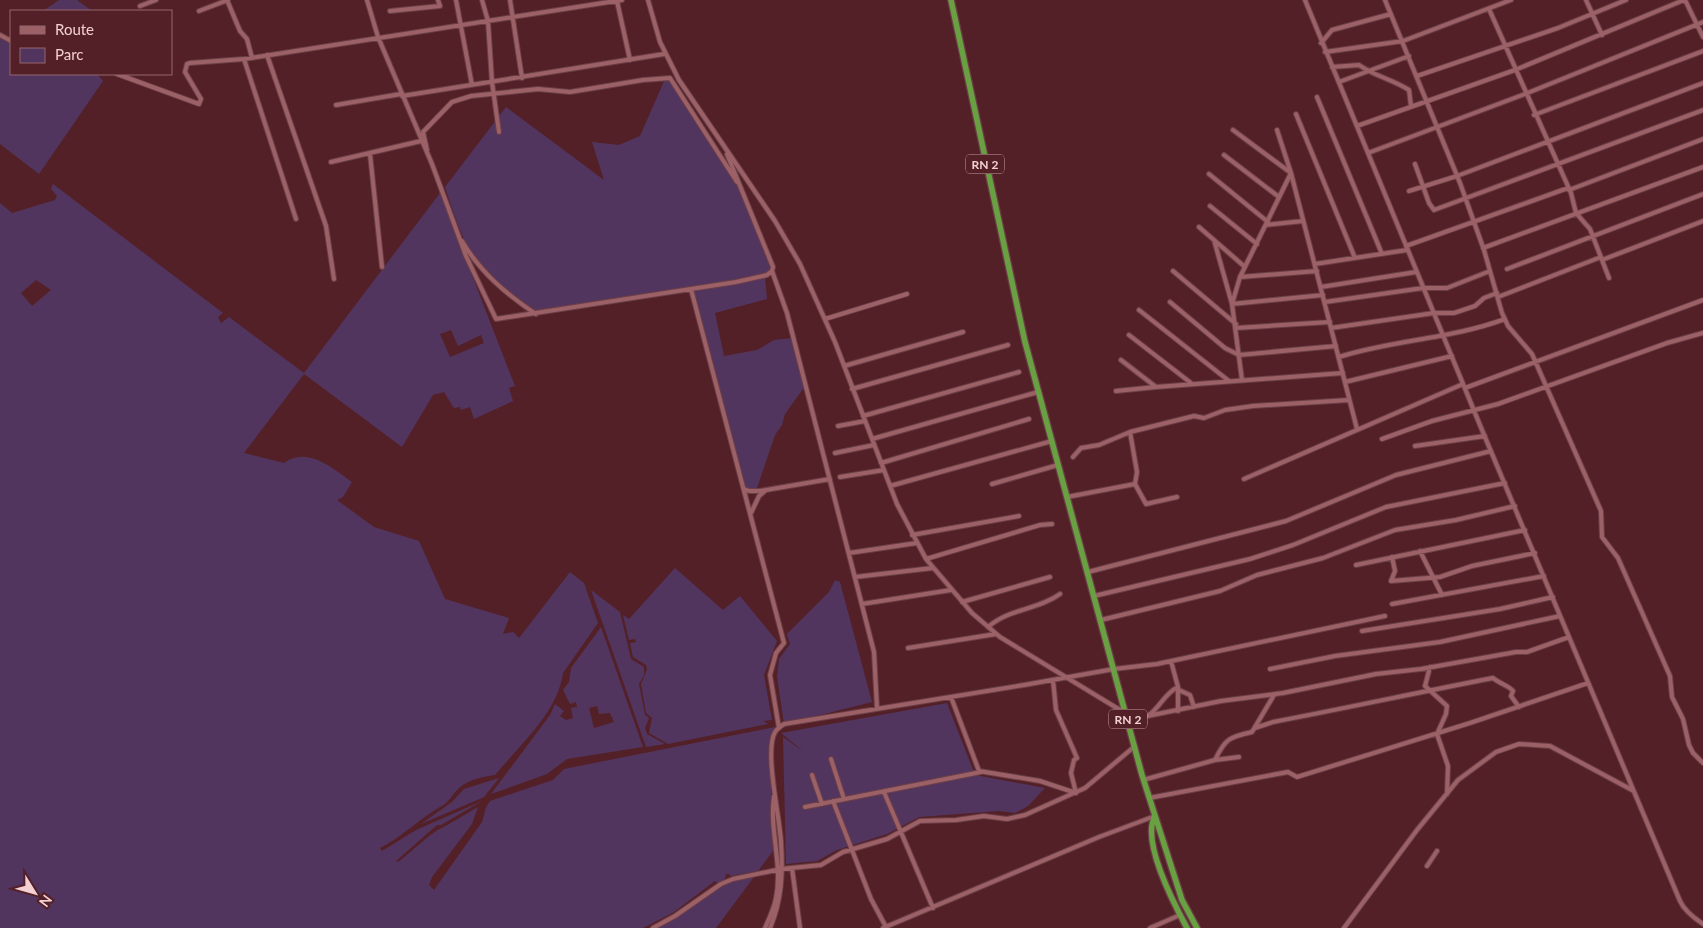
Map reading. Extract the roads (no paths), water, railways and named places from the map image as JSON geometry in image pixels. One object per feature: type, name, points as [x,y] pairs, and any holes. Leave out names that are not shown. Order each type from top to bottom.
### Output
[{"type":"highway","name":"RN 2","points":[[951,0],[991,193],[1038,392],[1143,780],[1182,900],[1197,928]]},
{"type":"highway","name":"RN 2","points":[[1155,816],[1151,825],[1153,846],[1187,928]]},
{"type":"street","points":[[140,6],[156,0]]},
{"type":"street","points":[[200,11],[227,0],[240,31],[247,39],[252,58]]},
{"type":"street","points":[[367,0],[378,37],[430,159]]},
{"type":"street","points":[[390,11],[440,6],[438,0]]},
{"type":"street","points":[[456,0],[459,26],[472,85]]},
{"type":"street","points":[[482,0],[488,21],[492,82],[499,132]]},
{"type":"street","points":[[510,0],[522,78]]},
{"type":"street","points":[[569,0],[570,7]]},
{"type":"street","points":[[120,75],[199,104],[201,99],[185,72],[187,64],[252,58],[619,0],[630,60]]},
{"type":"street","points":[[648,0],[664,54],[679,80],[791,247],[825,318],[890,486],[912,534],[926,559],[951,590],[996,634],[1127,717],[1178,711],[1376,674],[1516,652],[1527,652],[1569,638]]},
{"type":"street","points":[[1305,0],[1321,43],[1357,126],[1473,410],[1535,553],[1632,790],[1683,907],[1690,910],[1695,919],[1703,924]]},
{"type":"street","points":[[1386,0],[1417,76],[1425,102],[1466,200],[1505,319],[1535,361],[1546,385],[1601,511],[1602,537],[1618,558],[1670,676],[1672,697],[1683,719],[1689,745],[1693,753],[1703,763]]},
{"type":"street","points":[[1325,52],[1403,41],[1511,0]]},
{"type":"street","points":[[1586,0],[1602,36]]},
{"type":"street","points":[[1417,76],[1558,28],[1626,0]]},
{"type":"street","points":[[1357,126],[1515,70],[1602,36],[1685,0],[1703,37]]},
{"type":"street","points":[[1489,9],[1506,45],[1534,115],[1569,189],[1576,213],[1592,236],[1609,278]]},
{"type":"street","points":[[1321,43],[1332,30],[1391,14]]},
{"type":"street","points":[[1368,153],[1525,94],[1703,22]]},
{"type":"street","points":[[1534,115],[1703,51]]},
{"type":"street","points":[[336,105],[522,78],[664,54]]},
{"type":"street","points":[[267,55],[326,226],[334,279]]},
{"type":"street","points":[[1338,82],[1409,56]]},
{"type":"street","points":[[244,59],[296,219]]},
{"type":"street","points":[[1332,67],[1359,65],[1368,71],[1392,79],[1409,90],[1411,106]]},
{"type":"street","points":[[741,188],[670,78],[570,92],[538,88],[471,96],[452,102],[422,132],[466,256],[496,319],[691,290],[768,275],[772,271]]},
{"type":"street","points":[[1409,191],[1457,176],[1703,83]]},
{"type":"street","points":[[1317,97],[1382,254]]},
{"type":"street","points":[[1416,164],[1429,203],[1434,210],[1558,166],[1703,110]]},
{"type":"street","points":[[1296,114],[1355,258]]},
{"type":"street","points":[[1234,130],[1291,173]]},
{"type":"street","points":[[1277,130],[1304,221],[1357,429]]},
{"type":"street","points":[[1315,264],[1382,254],[1406,248],[1703,139]]},
{"type":"street","points":[[331,162],[421,141]]},
{"type":"street","points":[[723,145],[773,268],[772,271],[787,313],[874,652],[877,708]]},
{"type":"street","points":[[370,154],[382,267]]},
{"type":"street","points":[[1224,155],[1279,198]]},
{"type":"street","points":[[1483,248],[1703,167]]},
{"type":"street","points":[[1232,304],[1240,278],[1291,173]]},
{"type":"street","points":[[1208,174],[1267,223],[1304,221]]},
{"type":"street","points":[[1507,269],[1703,194]]},
{"type":"street","points":[[1210,206],[1256,244]]},
{"type":"street","points":[[1331,328],[1434,314],[1454,314],[1475,306],[1484,298],[1498,295],[1602,259],[1703,221]]},
{"type":"street","points":[[455,226],[474,261],[512,298],[536,314]]},
{"type":"street","points":[[1199,227],[1245,268]]},
{"type":"street","points":[[1214,240],[1232,304],[1242,380]]},
{"type":"street","points":[[1173,271],[1236,326],[1330,322]]},
{"type":"street","points":[[1240,278],[1316,271]]},
{"type":"street","points":[[1325,302],[1423,288],[1447,288],[1490,271]]},
{"type":"street","points":[[1321,288],[1416,272]]},
{"type":"street","points":[[691,290],[784,642],[776,653],[770,675],[779,728]]},
{"type":"street","points":[[825,318],[906,294]]},
{"type":"street","points":[[1232,304],[1323,295]]},
{"type":"street","points":[[1465,388],[1703,300]]},
{"type":"street","points":[[1170,302],[1225,348],[1239,355],[1336,346]]},
{"type":"street","points":[[1139,310],[1229,381]]},
{"type":"street","points":[[1339,357],[1371,348],[1443,336],[1482,327],[1505,319]]},
{"type":"street","points":[[844,366],[963,332]]},
{"type":"street","points":[[1382,439],[1498,404],[1546,385],[1667,343],[1703,333]]},
{"type":"street","points":[[1129,334],[1191,383]]},
{"type":"street","points":[[852,389],[1008,346]]},
{"type":"street","points":[[1345,382],[1452,356]]},
{"type":"street","points":[[1121,360],[1156,387]]},
{"type":"street","points":[[863,416],[1019,372]]},
{"type":"street","points":[[1116,390],[1343,373]]},
{"type":"street","points":[[1244,479],[1463,384]]},
{"type":"street","points":[[872,439],[1038,392]]},
{"type":"street","points":[[1073,457],[1081,448],[1099,445],[1130,432],[1194,416],[1204,418],[1225,410],[1350,400]]},
{"type":"street","points":[[881,463],[1029,419]]},
{"type":"street","points":[[838,426],[865,421]]},
{"type":"street","points":[[1130,432],[1137,472],[1135,484],[1146,504],[1178,497]]},
{"type":"street","points":[[1415,446],[1484,436]]},
{"type":"street","points":[[890,486],[1052,441]]},
{"type":"street","points":[[835,453],[874,445]]},
{"type":"street","points":[[1088,572],[1286,521],[1396,475],[1491,451]]},
{"type":"street","points":[[992,484],[1058,464]]},
{"type":"street","points":[[840,477],[884,470]]},
{"type":"street","points":[[744,489],[749,492],[830,479]]},
{"type":"street","points":[[1067,497],[1135,484]]},
{"type":"street","points":[[1094,596],[1250,558],[1293,545],[1386,507],[1505,484]]},
{"type":"street","points":[[751,515],[759,496],[767,489]]},
{"type":"street","points":[[1101,620],[1220,591],[1257,575],[1323,558],[1396,530],[1456,520],[1514,506]]},
{"type":"street","points":[[912,534],[1019,516]]},
{"type":"street","points":[[926,559],[1040,525],[1052,524]]},
{"type":"street","points":[[1356,566],[1525,530]]},
{"type":"street","points":[[849,553],[917,543]]},
{"type":"street","points":[[1420,551],[1442,595]]},
{"type":"street","points":[[1392,557],[1394,571],[1391,581],[1433,578],[1472,566],[1535,553]]},
{"type":"street","points":[[855,577],[933,568]]},
{"type":"street","points":[[1392,604],[1544,576]]},
{"type":"street","points":[[962,602],[1050,577]]},
{"type":"street","points":[[862,604],[951,590]]},
{"type":"street","points":[[988,627],[1020,608],[1052,600],[1060,594]]},
{"type":"street","points":[[1362,630],[1500,608],[1552,597]]},
{"type":"street","points":[[765,928],[776,898],[781,842],[775,794],[773,742],[774,733],[779,728],[792,722],[1065,678],[1114,668],[1171,661],[1385,616]]},
{"type":"street","points":[[1270,669],[1335,656],[1440,642],[1560,616]]},
{"type":"street","points":[[908,648],[996,634]]},
{"type":"street","points":[[1171,661],[1179,688],[1177,699],[1178,711]]},
{"type":"street","points":[[1430,667],[1425,686],[1447,706],[1446,714],[1437,734],[1448,766],[1447,794]]},
{"type":"street","points":[[1255,728],[1273,722],[1400,698],[1429,689],[1455,687],[1493,678],[1501,684],[1510,687],[1513,691],[1511,696],[1519,707]]},
{"type":"street","points":[[1053,680],[1056,710],[1077,758],[1074,760],[1071,773],[1076,793]]},
{"type":"street","points":[[1149,798],[1288,772],[1297,777],[1437,734],[1588,683]]},
{"type":"street","points":[[1147,716],[1158,708],[1172,690],[1179,688],[1190,695],[1194,707]]},
{"type":"street","points":[[1215,760],[1225,741],[1232,736],[1252,732],[1274,694]]},
{"type":"street","points":[[951,697],[978,769],[981,772]]},
{"type":"street","points":[[1344,928],[1447,794],[1464,775],[1496,752],[1519,744],[1550,746],[1632,790]]},
{"type":"street","points":[[653,928],[675,916],[721,884],[734,878],[779,869],[821,865],[852,850],[887,839],[920,821],[956,820],[984,816],[1016,818],[1076,793],[1093,783],[1135,746]]},
{"type":"street","points":[[1143,780],[1215,760],[1239,757]]},
{"type":"street","points":[[831,759],[844,799]]},
{"type":"street","points":[[805,807],[981,772],[1040,781],[1076,793]]},
{"type":"street","points":[[812,775],[822,804]]},
{"type":"street","points":[[884,792],[933,908]]},
{"type":"street","points":[[833,801],[871,899],[884,927],[1099,837],[1155,816]]},
{"type":"street","points":[[1427,866],[1437,852]]},
{"type":"street","points":[[792,868],[800,928]]},
{"type":"street","points":[[770,928],[777,912],[780,896],[779,869]]},
{"type":"street","points":[[1150,928],[1180,915]]}]
